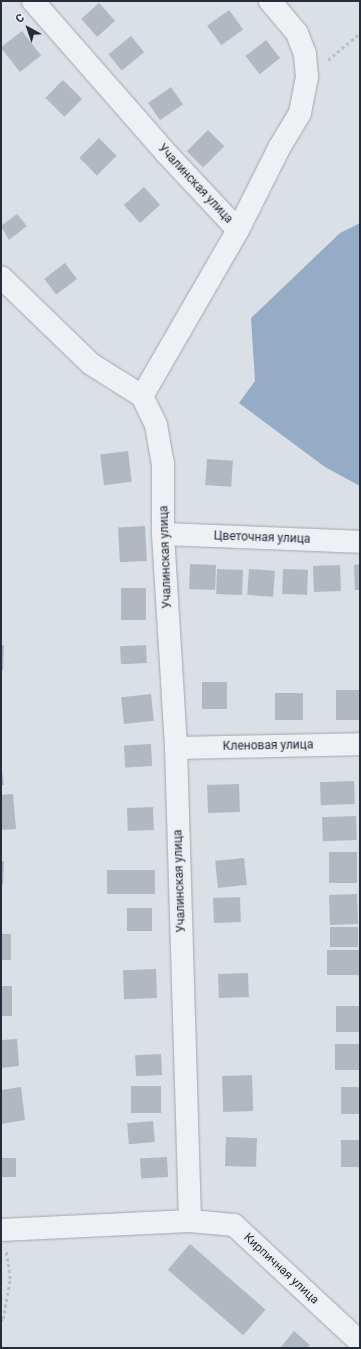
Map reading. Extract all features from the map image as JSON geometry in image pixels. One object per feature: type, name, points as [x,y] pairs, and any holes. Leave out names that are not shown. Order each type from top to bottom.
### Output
[{"type":"street","name":"Учалинская улица","points":[[33,1],[166,153],[238,230],[142,396],[156,425],[163,463],[164,534],[176,748],[190,1221]]},
{"type":"street","points":[[238,230],[279,148],[300,113],[307,77],[305,54],[297,33],[270,1]]},
{"type":"street","points":[[1,277],[91,364],[142,396]]},
{"type":"street","name":"Цветочная улица","points":[[164,534],[360,542]]},
{"type":"street","name":"Кленовая улица","points":[[176,748],[360,744]]},
{"type":"street","name":"Кирпичная улица","points":[[2,1230],[190,1221],[234,1225],[360,1342]]},
{"type":"path","points":[[307,77],[360,33]]},
{"type":"path","points":[[1,1320],[3,1319],[10,1279],[2,1230]]},
{"type":"water","points":[[360,223],[360,486],[325,467],[239,403],[255,381],[251,318],[340,233]]},
{"type":"building","points":[[99,3],[115,21],[97,37],[81,19]]},
{"type":"building","points":[[229,10],[243,29],[221,45],[207,26]]},
{"type":"building","points":[[22,31],[41,55],[20,72],[1,47]]},
{"type":"building","points":[[131,36],[144,52],[122,71],[108,54]]},
{"type":"building","points":[[266,40],[280,58],[260,74],[246,56]]},
{"type":"building","points":[[63,80],[82,99],[64,117],[45,98]]},
{"type":"building","points":[[171,87],[183,104],[160,120],[148,103]]},
{"type":"building","points":[[208,130],[224,146],[203,167],[187,151]]},
{"type":"building","points":[[99,138],[117,156],[97,175],[79,158]]},
{"type":"building","points":[[144,187],[160,205],[140,223],[124,205]]},
{"type":"building","points":[[17,214],[27,226],[9,240],[1,226]]},
{"type":"building","points":[[65,263],[77,279],[56,295],[44,279]]},
{"type":"building","points":[[128,451],[132,482],[104,485],[100,454]]},
{"type":"building","points":[[207,459],[233,461],[231,487],[205,485]]},
{"type":"building","points":[[145,526],[147,561],[120,562],[118,527]]},
{"type":"building","points":[[190,564],[216,565],[215,590],[189,589]]},
{"type":"building","points":[[360,564],[360,590],[355,590],[354,565]]},
{"type":"building","points":[[340,565],[341,591],[314,592],[313,566]]},
{"type":"building","points":[[217,569],[243,570],[242,595],[216,594]]},
{"type":"building","points":[[249,569],[275,571],[273,597],[247,595]]},
{"type":"building","points":[[283,569],[308,570],[307,595],[282,594]]},
{"type":"building","points":[[121,588],[146,588],[146,620],[121,620]]},
{"type":"building","points":[[1,645],[4,645],[3,670],[1,670]]},
{"type":"building","points":[[146,645],[147,663],[121,664],[120,646]]},
{"type":"building","points":[[202,682],[227,682],[227,709],[202,709]]},
{"type":"building","points":[[336,690],[360,690],[360,720],[336,720]]},
{"type":"building","points":[[275,693],[303,693],[303,720],[275,720]]},
{"type":"building","points":[[151,694],[154,721],[124,724],[121,697]]},
{"type":"building","points":[[151,744],[152,766],[125,767],[124,745]]},
{"type":"building","points":[[1,765],[4,785],[1,785]]},
{"type":"building","points":[[354,781],[355,804],[321,805],[320,782]]},
{"type":"building","points":[[239,784],[240,812],[208,813],[207,785]]},
{"type":"building","points":[[13,794],[16,829],[1,830],[1,795]]},
{"type":"building","points":[[153,807],[154,830],[128,831],[127,808]]},
{"type":"building","points":[[356,816],[357,840],[323,841],[322,817]]},
{"type":"building","points":[[329,852],[357,852],[357,883],[329,883]]},
{"type":"building","points":[[244,858],[247,885],[218,888],[215,861]]},
{"type":"building","points":[[1,861],[4,861],[3,884],[1,884]]},
{"type":"building","points":[[107,870],[155,870],[155,894],[107,894]]},
{"type":"building","points":[[357,894],[358,924],[330,925],[329,895]]},
{"type":"building","points":[[240,897],[241,922],[214,923],[213,898]]},
{"type":"building","points":[[127,908],[152,908],[152,931],[127,931]]},
{"type":"building","points":[[330,927],[358,927],[358,947],[330,947]]},
{"type":"building","points":[[1,934],[11,934],[11,960],[1,960]]},
{"type":"building","points":[[327,950],[360,950],[360,975],[327,975]]},
{"type":"building","points":[[156,969],[157,998],[124,999],[123,970]]},
{"type":"building","points":[[248,973],[249,997],[219,998],[218,974]]},
{"type":"building","points":[[1,986],[12,986],[12,1016],[1,1016]]},
{"type":"building","points":[[336,1006],[360,1006],[360,1032],[336,1032]]},
{"type":"building","points":[[17,1039],[19,1066],[1,1068],[1,1040]]},
{"type":"building","points":[[335,1044],[360,1044],[360,1070],[335,1070]]},
{"type":"building","points":[[161,1054],[162,1075],[136,1076],[135,1055]]},
{"type":"building","points":[[252,1075],[253,1111],[223,1112],[222,1076]]},
{"type":"building","points":[[131,1086],[161,1086],[161,1113],[131,1113]]},
{"type":"building","points":[[21,1087],[25,1120],[1,1124],[1,1090]]},
{"type":"building","points":[[341,1087],[360,1087],[360,1114],[341,1114]]},
{"type":"building","points":[[153,1121],[155,1142],[129,1144],[127,1123]]},
{"type":"building","points":[[226,1137],[257,1138],[256,1167],[225,1166]]},
{"type":"building","points":[[341,1140],[360,1140],[360,1167],[341,1167]]},
{"type":"building","points":[[167,1157],[168,1177],[141,1178],[140,1158]]},
{"type":"building","points":[[1,1158],[16,1158],[16,1177],[1,1177]]},
{"type":"building","points":[[190,1244],[265,1310],[243,1335],[168,1270]]},
{"type":"building","points":[[294,1331],[310,1345],[307,1348],[280,1348]]}]
